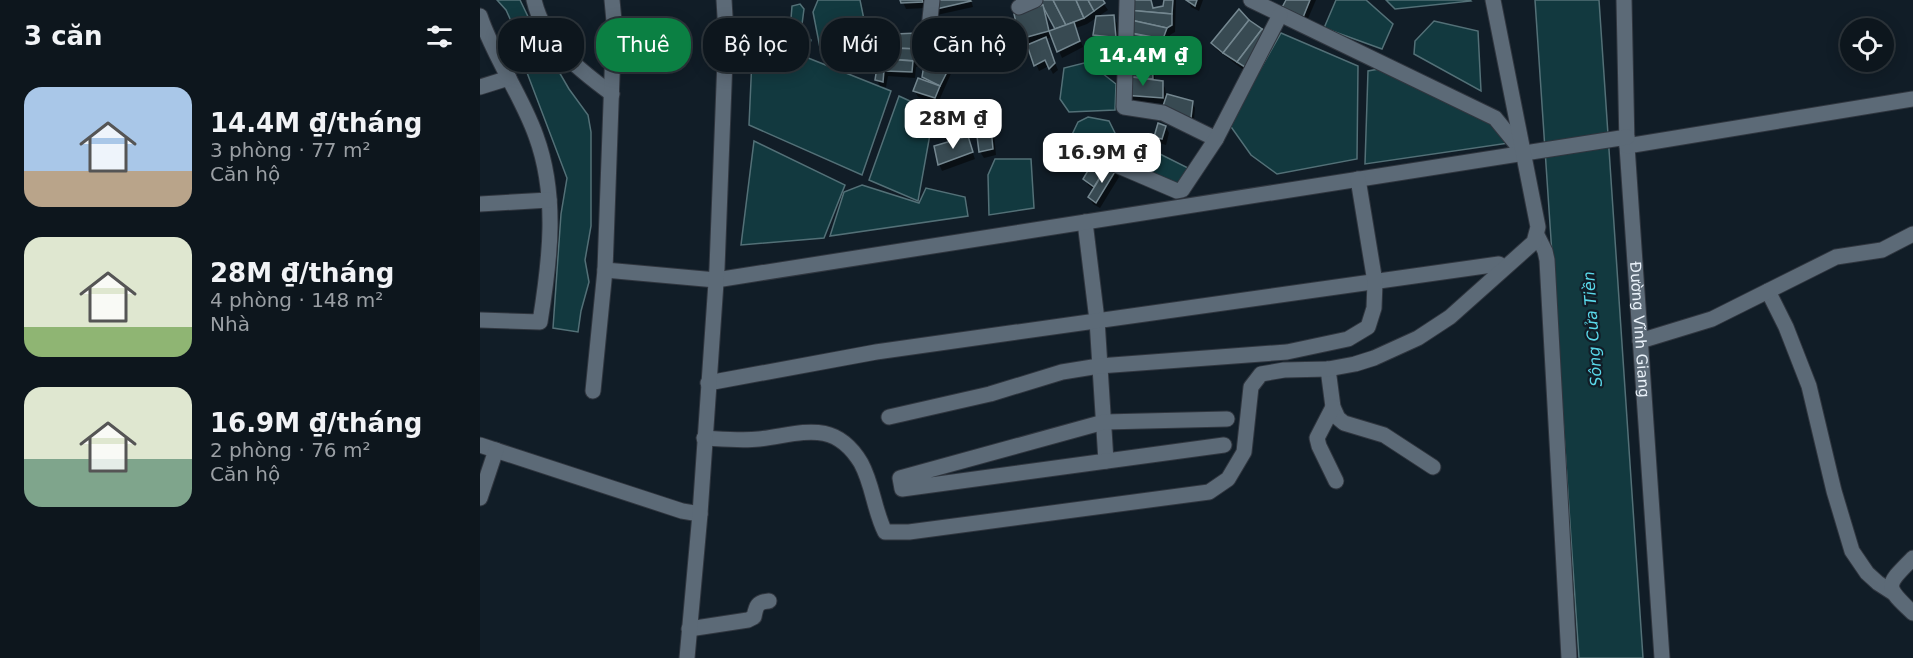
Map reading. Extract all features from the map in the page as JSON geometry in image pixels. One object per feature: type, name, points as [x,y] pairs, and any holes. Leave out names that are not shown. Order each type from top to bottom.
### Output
[{"type":"street","points":[[534,0],[551,40],[575,67],[612,94]]},
{"type":"street","points":[[593,391],[605,270],[614,21],[612,0]]},
{"type":"street","points":[[687,658],[700,514],[716,279],[726,33],[724,0]]},
{"type":"street","points":[[930,18],[932,0]]},
{"type":"street","points":[[1019,7],[1035,0]]},
{"type":"street","points":[[1127,0],[1124,107],[1163,113],[1216,139]]},
{"type":"street","points":[[1251,0],[1495,118],[1530,152]]},
{"type":"street","points":[[704,438],[756,440],[807,432],[829,433],[846,445],[860,462],[868,478],[878,517],[885,532],[909,532],[1209,492],[1228,479],[1244,452],[1251,387],[1261,374],[1284,370],[1328,369],[1374,358],[1418,338],[1450,317],[1530,248],[1537,235],[1538,227],[1530,152],[1493,0]]},
{"type":"street","name":"Đường Vĩnh Giang","points":[[1624,0],[1627,142],[1662,658]]},
{"type":"street","points":[[1079,149],[1180,191],[1216,139],[1280,15]]},
{"type":"street","points":[[480,16],[536,136],[546,173],[551,216],[549,269],[540,322],[480,320]]},
{"type":"street","points":[[480,87],[509,78]]},
{"type":"street","points":[[605,270],[716,279],[1530,152],[1611,140],[1627,142],[1913,99]]},
{"type":"street","points":[[889,417],[990,394],[1062,372],[1100,366],[1287,352],[1348,339],[1368,327],[1374,308],[1375,282],[1358,179]]},
{"type":"street","points":[[480,204],[549,200]]},
{"type":"street","points":[[1085,222],[1097,320],[1106,461]]},
{"type":"street","points":[[1640,341],[1699,324],[1836,257],[1882,250],[1913,234]]},
{"type":"street","points":[[1537,235],[1547,260],[1569,658]]},
{"type":"street","points":[[708,383],[876,352],[1499,264]]},
{"type":"street","points":[[1768,291],[1786,327],[1809,386],[1834,491],[1852,551],[1867,573],[1892,592],[1913,614]]},
{"type":"street","points":[[1328,369],[1332,407],[1340,421],[1384,435],[1433,467]]},
{"type":"street","points":[[1332,407],[1317,438],[1318,446],[1336,481]]},
{"type":"street","points":[[1224,445],[902,489],[900,478],[1104,422],[1227,419]]},
{"type":"street","points":[[480,444],[682,511],[700,514]]},
{"type":"street","points":[[480,498],[496,450]]},
{"type":"street","points":[[1892,592],[1893,578],[1913,558]]},
{"type":"street","points":[[689,629],[748,620],[754,617],[757,604],[769,601]]},
{"type":"water","points":[[497,0],[520,0],[529,18],[510,18]]},
{"type":"water","points":[[818,0],[860,0],[864,18],[821,18],[821,53],[813,12]]},
{"type":"water","points":[[1336,0],[1366,0],[1393,24],[1382,49],[1324,28]]},
{"type":"water","points":[[1386,0],[1470,0],[1471,1],[1395,9]]},
{"type":"water","name":"Sông Cửa Tiền","points":[[1535,0],[1599,0],[1643,658],[1579,658]]},
{"type":"water","points":[[800,4],[804,9],[803,18],[791,18],[792,6]]},
{"type":"water","points":[[1434,21],[1478,31],[1481,91],[1414,54],[1415,41]]},
{"type":"water","points":[[1281,33],[1358,66],[1357,159],[1277,174],[1251,155],[1229,124]]},
{"type":"water","points":[[809,58],[821,63],[821,72],[843,72],[891,91],[862,175],[749,125],[751,72],[809,72]]},
{"type":"water","points":[[1088,62],[1116,84],[1115,110],[1069,112],[1060,99],[1064,68]]},
{"type":"water","points":[[1379,69],[1493,122],[1509,143],[1365,164],[1368,71]]},
{"type":"water","points":[[527,72],[559,72],[588,115],[591,132],[591,226],[585,260],[589,282],[578,332],[553,328],[561,214],[567,178]]},
{"type":"water","points":[[899,96],[934,112],[918,201],[869,180]]},
{"type":"water","points":[[1088,117],[1109,121],[1116,135],[1111,162],[1079,149],[1069,141],[1078,122]]},
{"type":"water","points":[[754,141],[845,185],[824,238],[741,245]]},
{"type":"water","points":[[1156,152],[1188,168],[1177,185],[1146,175]]},
{"type":"water","points":[[995,159],[1031,159],[1034,208],[989,215],[988,175]]},
{"type":"water","points":[[862,185],[919,203],[926,188],[965,197],[968,216],[830,236],[844,192]]},
{"type":"building","points":[[900,0],[922,0],[923,2],[901,3]]},
{"type":"building","points":[[932,0],[970,0],[971,1],[932,10]]},
{"type":"building","points":[[1053,0],[1066,25],[1055,29],[1040,1]]},
{"type":"building","points":[[1053,0],[1076,0],[1084,18],[1066,25]]},
{"type":"building","points":[[1076,0],[1088,0],[1094,11],[1084,18]]},
{"type":"building","points":[[1088,0],[1103,0],[1105,3],[1094,11]]},
{"type":"building","points":[[1127,0],[1151,0],[1153,8],[1163,6],[1164,0],[1173,0],[1172,14],[1127,10]]},
{"type":"building","points":[[1186,0],[1197,0],[1195,6]]},
{"type":"building","points":[[1286,0],[1310,0],[1300,25],[1278,15]]},
{"type":"building","points":[[1043,5],[1049,31],[1027,37],[1027,18],[1015,18],[1014,14]]},
{"type":"building","points":[[1239,9],[1249,20],[1223,53],[1211,43]]},
{"type":"building","points":[[1127,10],[1172,14],[1172,25],[1167,28],[1126,19]]},
{"type":"building","points":[[1114,15],[1117,49],[1110,49],[1110,37],[1093,35],[1096,16]]},
{"type":"building","points":[[1126,19],[1167,28],[1163,39],[1126,32]]},
{"type":"building","points":[[1249,20],[1262,29],[1237,62],[1223,53]]},
{"type":"building","points":[[1074,22],[1080,41],[1057,52],[1049,31]]},
{"type":"building","points":[[1262,29],[1270,35],[1251,71],[1237,62]]},
{"type":"building","points":[[1126,32],[1157,39],[1154,52],[1125,48]]},
{"type":"building","points":[[912,33],[912,49],[900,48],[900,34]]},
{"type":"building","points":[[1046,37],[1055,63],[1049,69],[1045,60],[1034,66],[1027,45]]},
{"type":"building","points":[[900,48],[912,49],[912,61],[900,60]]},
{"type":"building","points":[[1125,54],[1152,57],[1153,79],[1124,76]]},
{"type":"building","points":[[900,60],[912,61],[912,72],[900,72]]},
{"type":"building","points":[[876,72],[884,72],[883,82],[875,80]]},
{"type":"building","points":[[923,72],[947,72],[940,86],[922,77]]},
{"type":"building","points":[[1124,76],[1163,81],[1163,98],[1123,95]]},
{"type":"building","points":[[918,78],[940,86],[935,98],[913,91]]},
{"type":"building","points":[[1167,94],[1193,101],[1190,126],[1161,112]]},
{"type":"building","points":[[990,118],[993,149],[979,152],[975,120]]},
{"type":"building","points":[[1158,123],[1166,126],[1162,139],[1154,137]]},
{"type":"building","points":[[968,136],[973,152],[938,165],[934,146]]},
{"type":"building","points":[[1093,162],[1105,169],[1094,187],[1083,179]]},
{"type":"building","points":[[1108,165],[1116,170],[1096,203],[1088,197]]}]
